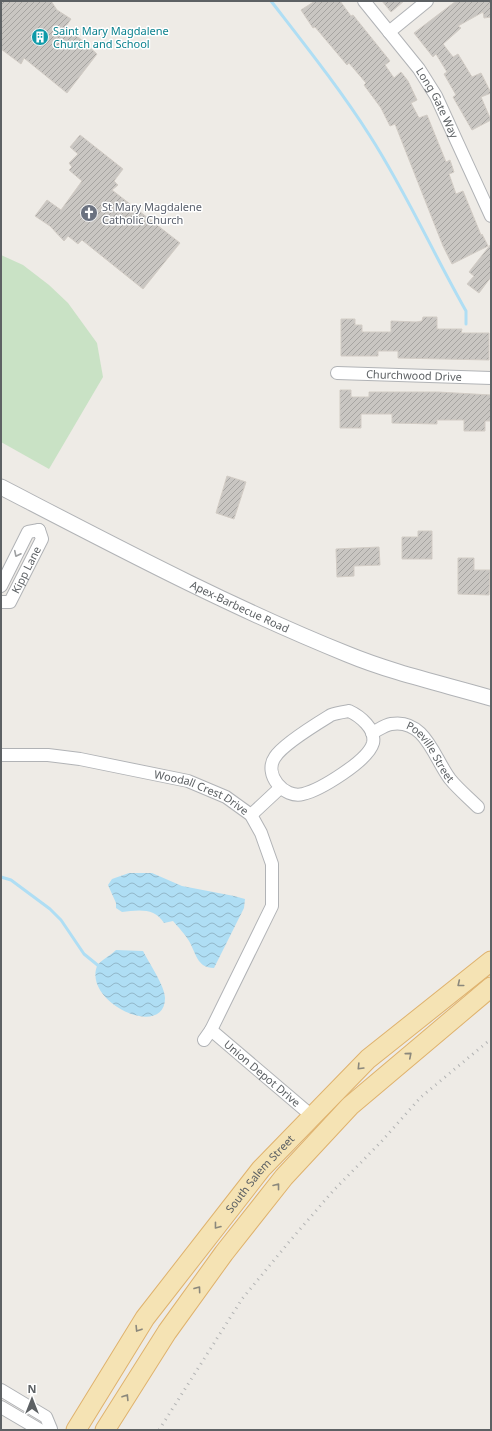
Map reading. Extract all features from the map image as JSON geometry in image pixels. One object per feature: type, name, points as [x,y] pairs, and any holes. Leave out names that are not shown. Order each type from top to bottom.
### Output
[{"type":"main road","name":"South Salem Street","points":[[76,1430],[145,1318],[261,1169],[368,1059],[491,961]]},
{"type":"main road","name":"South Salem Street","points":[[105,1430],[167,1332],[224,1253],[284,1177],[350,1106],[445,1024],[491,987]]},
{"type":"street","name":"Long Gate Way","points":[[364,1],[419,69],[436,96],[491,216]]},
{"type":"street","points":[[390,32],[427,1]]},
{"type":"street","name":"Churchwood Drive","points":[[337,373],[491,378]]},
{"type":"street","name":"Apex-Barbecue Road","points":[[1,487],[178,578],[341,651],[380,665],[491,698]]},
{"type":"street","points":[[39,530],[47,510]]},
{"type":"street","name":"Kipp Lane","points":[[1,586],[28,532],[39,530],[42,539],[10,602],[1,602]]},
{"type":"street","points":[[349,711],[365,721],[372,734],[373,742],[368,753],[349,768],[330,781],[302,794],[290,794],[280,788],[275,780],[272,769],[274,758],[283,747],[332,715],[349,711]]},
{"type":"street","name":"Poeville Street","points":[[372,734],[391,724],[403,724],[415,728],[422,734],[450,779],[478,807]]},
{"type":"street","name":"Woodall Crest Drive","points":[[1,755],[48,755],[72,758],[188,781],[226,797],[251,815],[261,833],[272,864],[272,906],[211,1030],[204,1040]]},
{"type":"street","points":[[251,815],[280,788]]},
{"type":"street","name":"Union Depot Drive","points":[[211,1030],[312,1116]]},
{"type":"street","points":[[1,1390],[46,1417],[46,1430],[1,1407]]},
{"type":"green space","points":[[1,255],[23,265],[49,285],[68,303],[97,343],[103,377],[49,469],[1,442]]},
{"type":"water","points":[[129,873],[152,873],[182,886],[245,899],[244,908],[214,968],[200,963],[187,938],[173,921],[164,923],[156,914],[151,912],[140,910],[122,912],[116,908],[116,903],[108,885],[112,879]]},
{"type":"water","points":[[116,950],[143,951],[160,981],[164,993],[165,998],[162,1010],[152,1016],[140,1016],[126,1012],[112,1003],[102,993],[96,980],[97,966]]},
{"type":"building","name":"Saint Mary Magdalene Church and School","points":[[1,1],[51,1],[57,10],[71,19],[66,26],[97,54],[67,93],[24,58],[21,64],[1,49]]},
{"type":"building","points":[[315,1],[340,1],[390,61],[385,65],[394,78],[401,72],[408,81],[417,100],[411,103],[419,118],[427,115],[446,162],[450,160],[454,172],[449,174],[456,194],[463,191],[481,235],[482,234],[488,246],[452,264],[443,246],[395,124],[390,126],[381,108],[364,85],[366,83],[349,63],[347,65],[315,27],[313,28],[301,10]]},
{"type":"building","points":[[382,1],[404,1],[391,12]]},
{"type":"building","points":[[456,1],[491,1],[491,17],[484,18],[483,12],[458,26],[461,28],[443,44],[453,57],[458,54],[472,77],[481,73],[491,93],[481,97],[491,120],[472,130],[453,97],[456,95],[444,74],[447,72],[436,54],[433,57],[414,33]]},
{"type":"building","name":"St Mary Magdalene Catholic Church","points":[[80,135],[123,169],[114,181],[118,185],[112,190],[180,243],[143,289],[82,240],[78,244],[68,236],[64,241],[50,226],[35,216],[47,200],[61,210],[82,181],[69,170],[72,167],[69,163],[78,154],[70,147]]},
{"type":"building","points":[[491,244],[491,277],[479,293],[467,284],[474,276],[469,272]]},
{"type":"building","points":[[423,317],[437,317],[437,329],[462,329],[461,333],[489,333],[489,360],[398,358],[398,351],[378,351],[378,356],[341,356],[341,319],[355,319],[355,325],[362,325],[362,332],[391,332],[391,321],[416,322],[422,321]]},
{"type":"building","points":[[340,390],[351,390],[351,397],[369,397],[369,392],[438,392],[491,395],[491,421],[485,421],[485,431],[464,431],[464,420],[437,420],[437,424],[392,423],[392,414],[361,414],[361,428],[340,428]]},
{"type":"building","points":[[227,476],[246,482],[234,519],[216,513]]},
{"type":"building","points":[[418,531],[432,531],[432,559],[402,559],[402,537],[418,537]]},
{"type":"building","points":[[379,547],[380,565],[354,566],[354,576],[337,577],[336,549]]},
{"type":"building","points":[[458,558],[474,558],[474,570],[490,570],[489,595],[458,594]]},
{"type":"waterway","points":[[271,1],[334,84],[359,119],[383,157],[466,311],[466,324]]},
{"type":"waterway","points":[[1,877],[11,880],[50,909],[61,920],[84,954],[100,967]]},
{"type":"railway","points":[[159,1430],[242,1299],[289,1242],[333,1191],[380,1143],[421,1097],[491,1039]]},
{"type":"place","name":"Saint Mary Magdalene Church and School","points":[[40,37]]},
{"type":"place","name":"St Mary Magdalene Catholic Church","points":[[89,213]]}]
